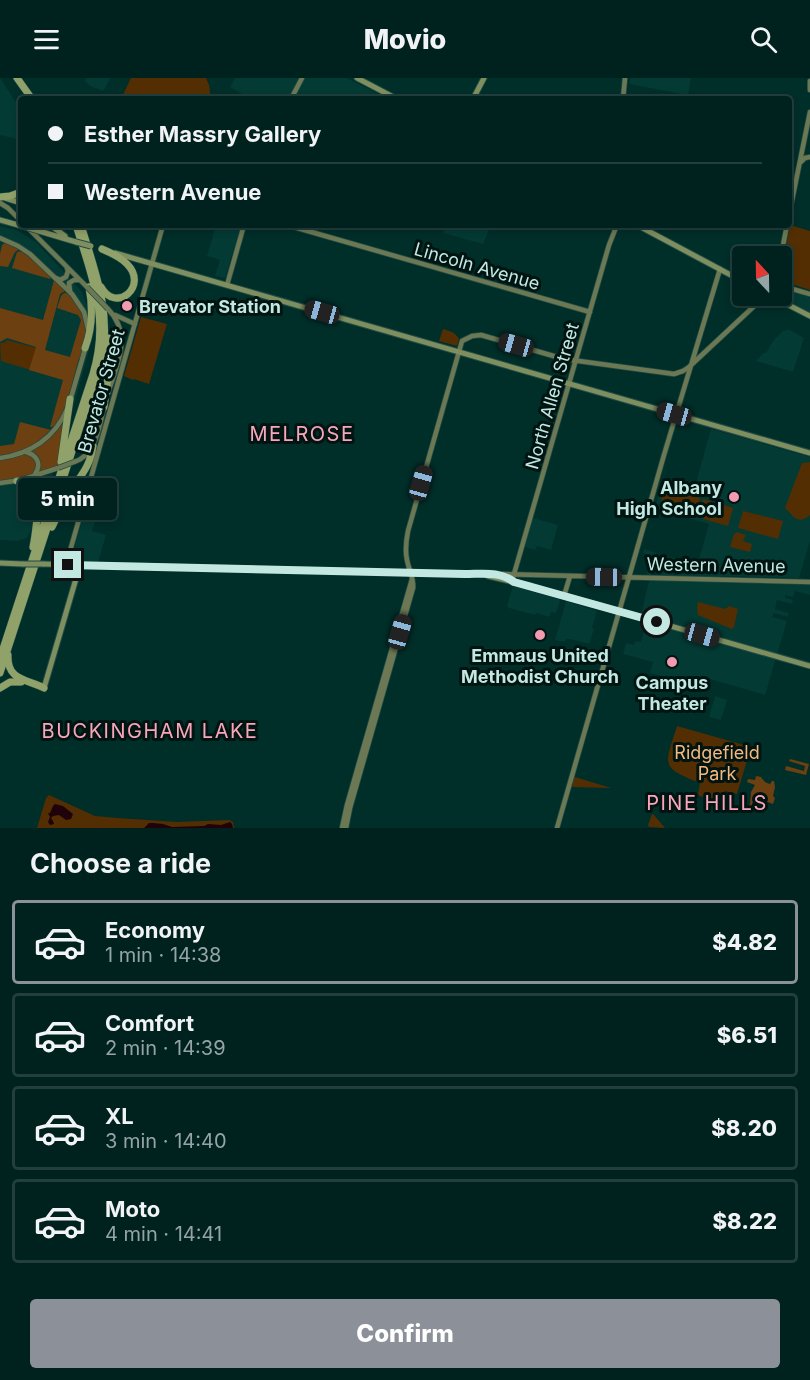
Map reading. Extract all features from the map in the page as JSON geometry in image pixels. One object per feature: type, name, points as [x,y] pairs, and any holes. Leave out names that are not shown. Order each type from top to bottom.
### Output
[{"type":"highway","points":[[16,78],[24,87],[27,96]]},
{"type":"highway","points":[[16,78],[27,96]]},
{"type":"highway","points":[[0,197],[18,193]]},
{"type":"highway","points":[[76,228],[76,240],[92,306],[90,331],[85,348]]},
{"type":"highway","points":[[82,228],[107,316],[109,349],[104,407]]},
{"type":"highway","points":[[0,673],[27,577],[93,374],[100,341],[98,301],[76,240]]},
{"type":"highway","points":[[94,270],[106,294],[116,298],[125,297],[133,289],[135,278],[130,267],[121,256],[102,249]]},
{"type":"highway","points":[[40,562],[102,359],[105,325],[103,300]]},
{"type":"highway","points":[[49,508],[61,464],[70,399]]},
{"type":"highway","points":[[0,658],[66,498],[88,465],[93,446]]},
{"type":"highway","points":[[17,481],[33,485],[40,496],[27,577]]},
{"type":"highway","points":[[0,651],[12,630]]},
{"type":"highway","points":[[12,630],[8,658],[10,669],[21,680],[44,688]]},
{"type":"highway","points":[[0,688],[7,683],[17,682],[44,688]]},
{"type":"main road","points":[[357,78],[392,96]]},
{"type":"main road","points":[[476,96],[485,78]]},
{"type":"main road","points":[[0,197],[18,202]]},
{"type":"main road","points":[[0,222],[17,223]]},
{"type":"main road","points":[[31,228],[102,249]]},
{"type":"main road","points":[[55,228],[76,240]]},
{"type":"main road","points":[[643,228],[732,275]]},
{"type":"main road","points":[[121,256],[810,453]]},
{"type":"main road","points":[[790,306],[810,316]]},
{"type":"main road","points":[[0,563],[40,562],[66,565],[412,575],[496,575],[510,582],[511,578],[564,596],[810,666]]},
{"type":"main road","points":[[44,688],[80,565]]},
{"type":"street","points":[[293,96],[302,78]]},
{"type":"street","points":[[623,96],[625,78]]},
{"type":"street","points":[[810,81],[810,90]]},
{"type":"street","points":[[792,200],[810,112]]},
{"type":"street","points":[[801,153],[810,157]]},
{"type":"street","points":[[799,164],[803,159],[810,157]]},
{"type":"street","points":[[0,203],[8,208],[17,223]]},
{"type":"street","points":[[28,228],[108,309],[118,321],[122,338]]},
{"type":"street","name":"Brevator Street","points":[[66,565],[162,228]]},
{"type":"street","points":[[227,285],[243,228]]},
{"type":"street","name":"Lincoln Avenue","points":[[297,228],[590,312]]},
{"type":"street","name":"North Allen Street","points":[[511,578],[616,228]]},
{"type":"street","points":[[783,246],[786,228]]},
{"type":"street","points":[[0,238],[25,250],[72,294]]},
{"type":"street","points":[[56,278],[60,280],[66,277],[68,271],[66,267]]},
{"type":"street","points":[[557,828],[720,269]]},
{"type":"street","points":[[0,458],[36,447],[50,435],[64,416],[88,331],[86,318],[68,288],[69,283],[74,280],[81,281]]},
{"type":"street","points":[[792,289],[810,294]]},
{"type":"street","points":[[344,828],[413,588],[406,551],[410,524],[463,340],[477,335],[559,358],[669,375],[682,372],[691,366],[754,306]]},
{"type":"street","points":[[108,309],[134,326]]},
{"type":"street","points":[[1,482],[17,481],[84,458],[93,446],[120,353],[123,330],[134,326]]},
{"type":"street","points":[[25,452],[36,456],[39,466],[36,473],[30,477]]},
{"type":"street","points":[[564,596],[570,576]]},
{"type":"street","name":"Western Avenue","points":[[511,578],[570,576],[810,582]]},
{"type":"shaded area","points":[[0,78],[18,105],[18,139],[0,135]]},
{"type":"shaded area","points":[[86,78],[111,78],[103,91],[90,86],[85,81]]},
{"type":"shaded area","points":[[235,78],[299,78],[290,96],[244,96],[230,87]]},
{"type":"shaded area","points":[[305,78],[347,78],[382,96],[296,96]]},
{"type":"shaded area","points":[[630,78],[691,78],[688,95],[629,84]]},
{"type":"shaded area","points":[[0,226],[17,230],[37,243],[63,271],[82,292],[95,329],[69,423],[42,507],[27,538],[17,541],[0,540]]},
{"type":"shaded area","points":[[215,228],[240,228],[225,278],[215,276],[220,260],[207,256]]},
{"type":"shaded area","points":[[444,228],[490,228],[483,244],[443,233]]},
{"type":"shaded area","points":[[5,243],[20,249],[15,252],[8,267],[0,266],[0,254],[2,245]]},
{"type":"shaded area","points":[[23,251],[51,277],[50,279],[12,268],[17,252]]},
{"type":"shaded area","points":[[54,280],[65,291],[60,294],[45,350],[70,357],[81,320],[78,315],[57,308],[64,293],[72,294],[79,303],[88,331],[66,405],[58,422],[50,427],[63,380],[29,370],[36,347],[7,338],[0,342],[0,308],[43,320]]},
{"type":"shaded area","points":[[792,292],[810,297],[810,312],[792,302]]},
{"type":"shaded area","points":[[788,329],[804,338],[793,372],[756,361],[766,353],[773,341],[784,330]]},
{"type":"shaded area","points":[[66,418],[59,466],[32,476],[0,483],[0,458],[32,449]]},
{"type":"shaded area","points":[[20,422],[51,430],[28,447],[0,455],[0,446],[14,444]]},
{"type":"shaded area","points":[[711,429],[810,457],[810,541],[799,578],[719,576],[718,578],[718,582],[810,585],[810,595],[795,591],[793,597],[785,595],[785,598],[793,600],[792,604],[777,600],[775,609],[789,613],[788,617],[774,613],[772,617],[787,621],[765,695],[707,678],[701,687],[650,673],[653,662],[623,654],[626,643],[634,645],[636,641],[641,642],[648,616],[641,614],[649,581],[645,580],[652,556],[643,553],[644,549],[657,553],[651,575],[661,575],[667,556],[677,559],[673,575],[678,575],[683,560],[698,563],[709,524],[655,508],[663,477],[695,486]]},
{"type":"shaded area","points":[[89,495],[102,499],[92,531],[106,535],[98,562],[71,561]]},
{"type":"shaded area","points":[[533,518],[558,525],[551,550],[537,546],[535,550],[525,547]]},
{"type":"shaded area","points":[[513,586],[559,599],[556,613],[551,612],[549,617],[509,608],[507,606]]},
{"type":"shaded area","points":[[566,601],[597,611],[589,644],[570,639],[566,639],[565,642],[555,640]]},
{"type":"shaded area","points":[[715,696],[727,700],[721,720],[709,717]]},
{"type":"shaded area","points":[[790,759],[809,764],[806,775],[785,770],[786,766],[804,771],[805,766],[789,761]]},
{"type":"shaded area","points":[[756,776],[761,777],[768,784],[774,781],[773,796],[775,798],[773,804],[762,800],[753,801],[749,810],[747,808],[755,785],[747,782],[748,779],[755,780]]},
{"type":"shaded area","points":[[55,804],[63,806],[73,814],[71,819],[66,820],[59,815],[53,816],[51,818],[54,824],[50,825],[48,813]]},
{"type":"shaded area","points":[[230,822],[233,828],[144,828],[149,823],[172,827],[221,825]]},
{"type":"green space","points":[[131,78],[206,78],[211,96],[122,96]]},
{"type":"green space","points":[[792,226],[810,231],[810,290],[792,284],[792,246],[786,246]]},
{"type":"green space","points":[[141,317],[167,324],[149,384],[124,376]]},
{"type":"green space","points":[[443,329],[452,332],[459,339],[457,346],[439,341]]},
{"type":"green space","points":[[7,340],[44,350],[37,372],[1,361],[0,343]]},
{"type":"green space","points":[[810,462],[810,515],[802,520],[793,516],[785,508],[802,463]]},
{"type":"green space","points":[[664,488],[700,498],[696,515],[660,506]]},
{"type":"green space","points":[[703,499],[733,508],[728,526],[703,519],[705,513],[699,511]]},
{"type":"green space","points":[[743,511],[783,521],[778,539],[738,528]]},
{"type":"green space","points":[[737,532],[746,535],[743,541],[752,544],[750,552],[730,547],[734,534]]},
{"type":"green space","points":[[698,602],[725,609],[729,606],[738,609],[734,627],[732,629],[698,615]]},
{"type":"green space","name":"Ridgefield Park","points":[[677,726],[751,747],[737,794],[725,791],[723,802],[700,796],[698,794],[700,783],[677,773],[672,768],[668,757]]},
{"type":"green space","points":[[575,777],[611,788],[572,787]]},
{"type":"green space","points":[[49,795],[95,816],[177,822],[229,820],[233,822],[234,828],[37,828]]},
{"type":"green space","points":[[652,814],[654,815],[665,828],[649,827]]},
{"type":"place","name":"Brevator Station","points":[[127,306]]},
{"type":"place","name":"Albany High School","points":[[734,497]]},
{"type":"place","name":"Emmaus United Methodist Church","points":[[540,635]]},
{"type":"place","name":"Campus Theater","points":[[672,662]]},
{"type":"district","name":"MELROSE","points":[[302,434]]},
{"type":"district","name":"BUCKINGHAM LAKE","points":[[150,731]]},
{"type":"district","name":"PINE HILLS","points":[[707,803]]},
{"type":"route","points":[[68,565],[490,573],[508,577],[514,582],[657,622]]}]
